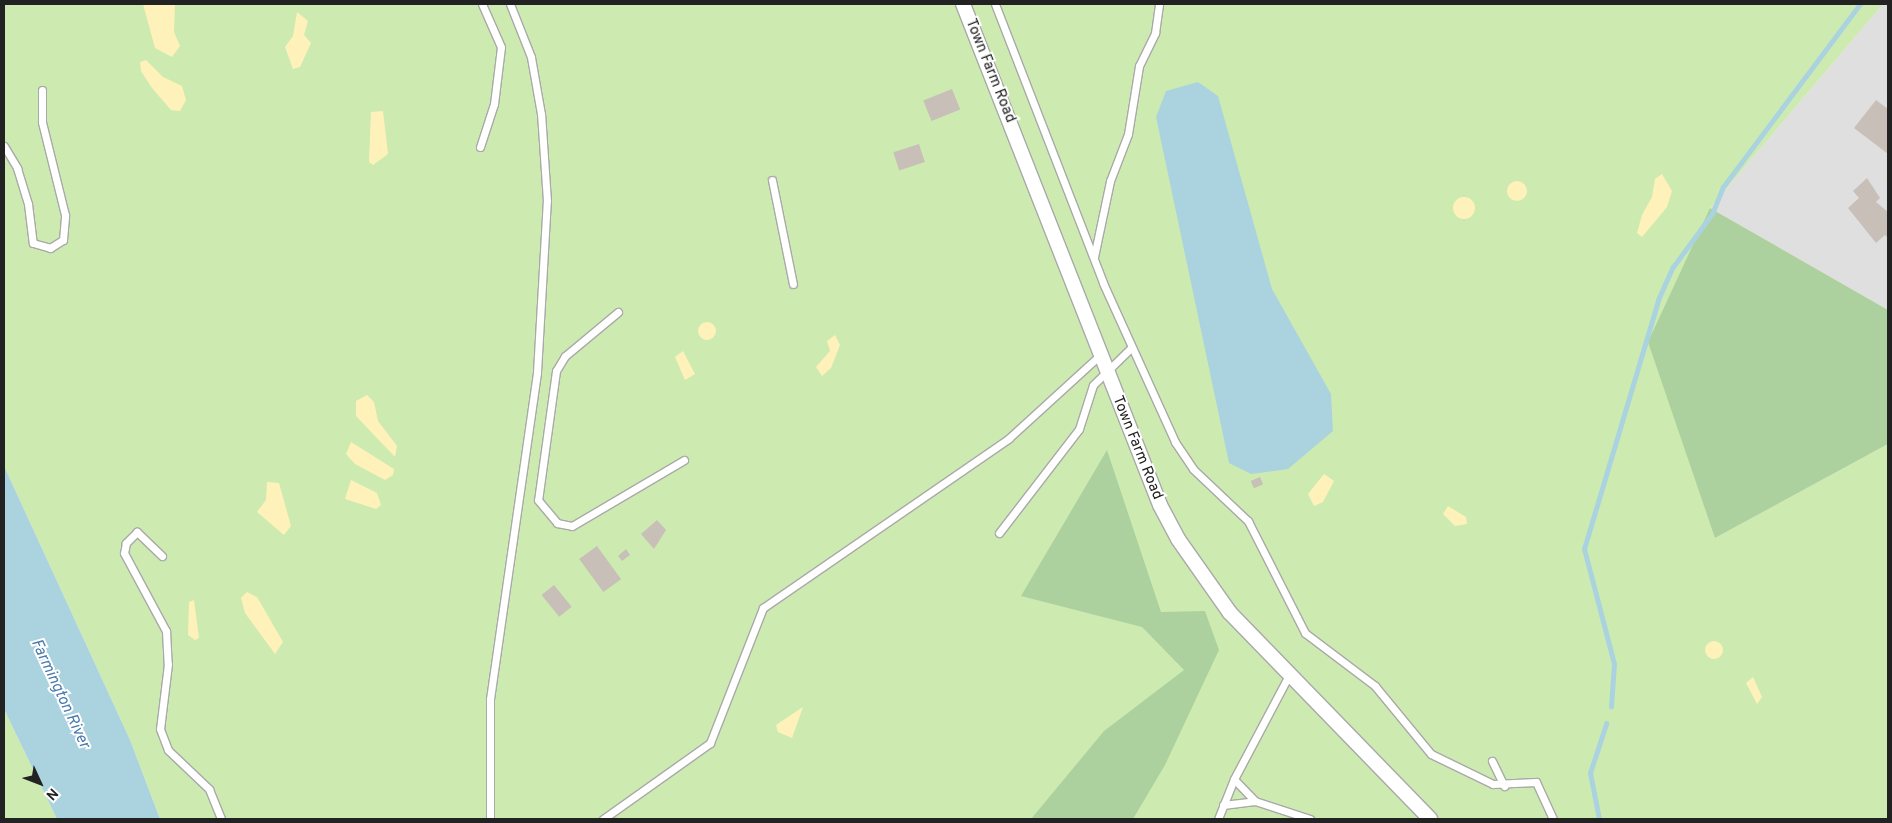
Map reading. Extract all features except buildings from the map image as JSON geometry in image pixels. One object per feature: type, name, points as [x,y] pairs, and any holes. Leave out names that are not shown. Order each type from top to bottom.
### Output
[{"type":"street","name":"Town Farm Road","points":[[963,4],[1100,356],[1178,539],[1230,613],[1288,676],[1430,819]]},
{"type":"lane","points":[[480,147],[494,104],[501,47],[482,4]]},
{"type":"lane","points":[[490,819],[490,699],[537,372],[547,201],[541,114],[531,58],[510,4]]},
{"type":"lane","points":[[995,4],[1094,257],[1175,442],[1193,469],[1248,521],[1305,633],[1375,686],[1431,754],[1451,767],[1504,786],[1536,782],[1553,819]]},
{"type":"lane","points":[[1094,257],[1110,180],[1128,134],[1139,66],[1155,33],[1159,4]]},
{"type":"lane","points":[[4,146],[25,195],[33,243],[50,248],[63,240],[65,215],[42,122],[42,90]]},
{"type":"lane","points":[[772,180],[793,284]]},
{"type":"lane","points":[[618,312],[565,356],[556,371],[538,500],[557,523],[572,526],[684,460]]},
{"type":"lane","points":[[999,533],[1079,429],[1093,385],[1106,369],[1132,347]]},
{"type":"lane","points":[[603,819],[710,743],[763,608],[1008,439],[1100,356]]},
{"type":"lane","points":[[162,556],[138,532],[126,543],[124,553],[166,631],[168,664],[160,729],[168,750],[209,789],[221,819]]},
{"type":"lane","points":[[1218,819],[1234,779],[1288,676]]},
{"type":"lane","points":[[1492,761],[1504,786]]},
{"type":"lane","points":[[1234,779],[1255,802]]},
{"type":"lane","points":[[1223,805],[1255,802],[1310,819]]},
{"type":"shaded area","points":[[1883,4],[1888,4],[1888,310],[1710,208]]},
{"type":"green space","points":[[4,4],[1883,4],[1710,208],[1715,538],[1888,444],[1888,819],[160,819],[130,740],[4,466]]},
{"type":"green space","points":[[1710,208],[1888,310],[1888,444],[1715,538],[1648,342]]},
{"type":"green space","points":[[1107,450],[1161,612],[1205,611],[1219,650],[1165,765],[1133,819],[1031,819],[1104,731],[1184,670],[1142,627],[1021,596]]},
{"type":"green space","points":[[4,709],[57,819],[4,819]]},
{"type":"sand","points":[[143,4],[175,4],[174,32],[180,46],[172,57],[155,48]]},
{"type":"sand","points":[[297,12],[308,21],[304,35],[311,43],[300,67],[293,69],[285,47],[293,36]]},
{"type":"sand","points":[[146,60],[163,77],[182,86],[186,100],[180,111],[171,110],[152,88],[141,71],[140,62]]},
{"type":"sand","points":[[383,111],[388,154],[373,165],[369,162],[371,112]]},
{"type":"sand","points":[[1662,174],[1672,191],[1667,207],[1642,237],[1637,233],[1642,215],[1652,197],[1655,179]]},
{"type":"sand","points":[[1517,181],[1524,184],[1527,191],[1524,198],[1517,201],[1510,198],[1507,191],[1510,184]]},
{"type":"sand","points":[[1464,197],[1474,204],[1475,208],[1468,218],[1464,219],[1454,212],[1453,208],[1460,198]]},
{"type":"sand","points":[[707,322],[713,325],[716,331],[713,337],[707,340],[701,337],[698,331],[701,325]]},
{"type":"sand","points":[[835,335],[840,345],[831,368],[822,376],[816,367],[830,351],[827,341]]},
{"type":"sand","points":[[683,351],[695,374],[685,380],[675,357]]},
{"type":"sand","points":[[367,395],[374,402],[378,421],[397,446],[395,457],[356,416],[356,401]]},
{"type":"sand","points":[[351,442],[394,469],[393,475],[385,480],[355,464],[346,454]]},
{"type":"sand","points":[[1324,474],[1334,481],[1323,502],[1314,506],[1308,494]]},
{"type":"sand","points":[[351,480],[377,493],[381,505],[376,509],[345,499]]},
{"type":"sand","points":[[267,482],[279,483],[291,526],[284,535],[257,512],[266,500]]},
{"type":"sand","points":[[1448,506],[1466,517],[1467,524],[1455,526],[1443,514]]},
{"type":"sand","points":[[247,592],[257,597],[283,642],[275,654],[245,613],[241,598]]},
{"type":"sand","points":[[194,600],[199,638],[195,640],[188,635],[189,602]]},
{"type":"sand","points":[[1714,641],[1720,644],[1723,650],[1720,656],[1714,659],[1708,656],[1705,650],[1708,644]]},
{"type":"sand","points":[[1753,677],[1762,697],[1757,704],[1746,683]]},
{"type":"sand","points":[[803,707],[792,738],[778,732],[776,725]]},
{"type":"water","points":[[1198,82],[1218,96],[1272,289],[1331,394],[1333,431],[1288,469],[1251,474],[1229,463],[1156,117],[1166,91]]},
{"type":"water","name":"Farmington River","points":[[4,466],[130,740],[160,819],[57,819],[4,709]]},
{"type":"waterway","points":[[1611,707],[1614,664],[1584,549],[1658,300],[1673,267],[1712,214],[1723,187],[1860,4]]},
{"type":"waterway","points":[[1599,819],[1590,773],[1606,724]]}]
